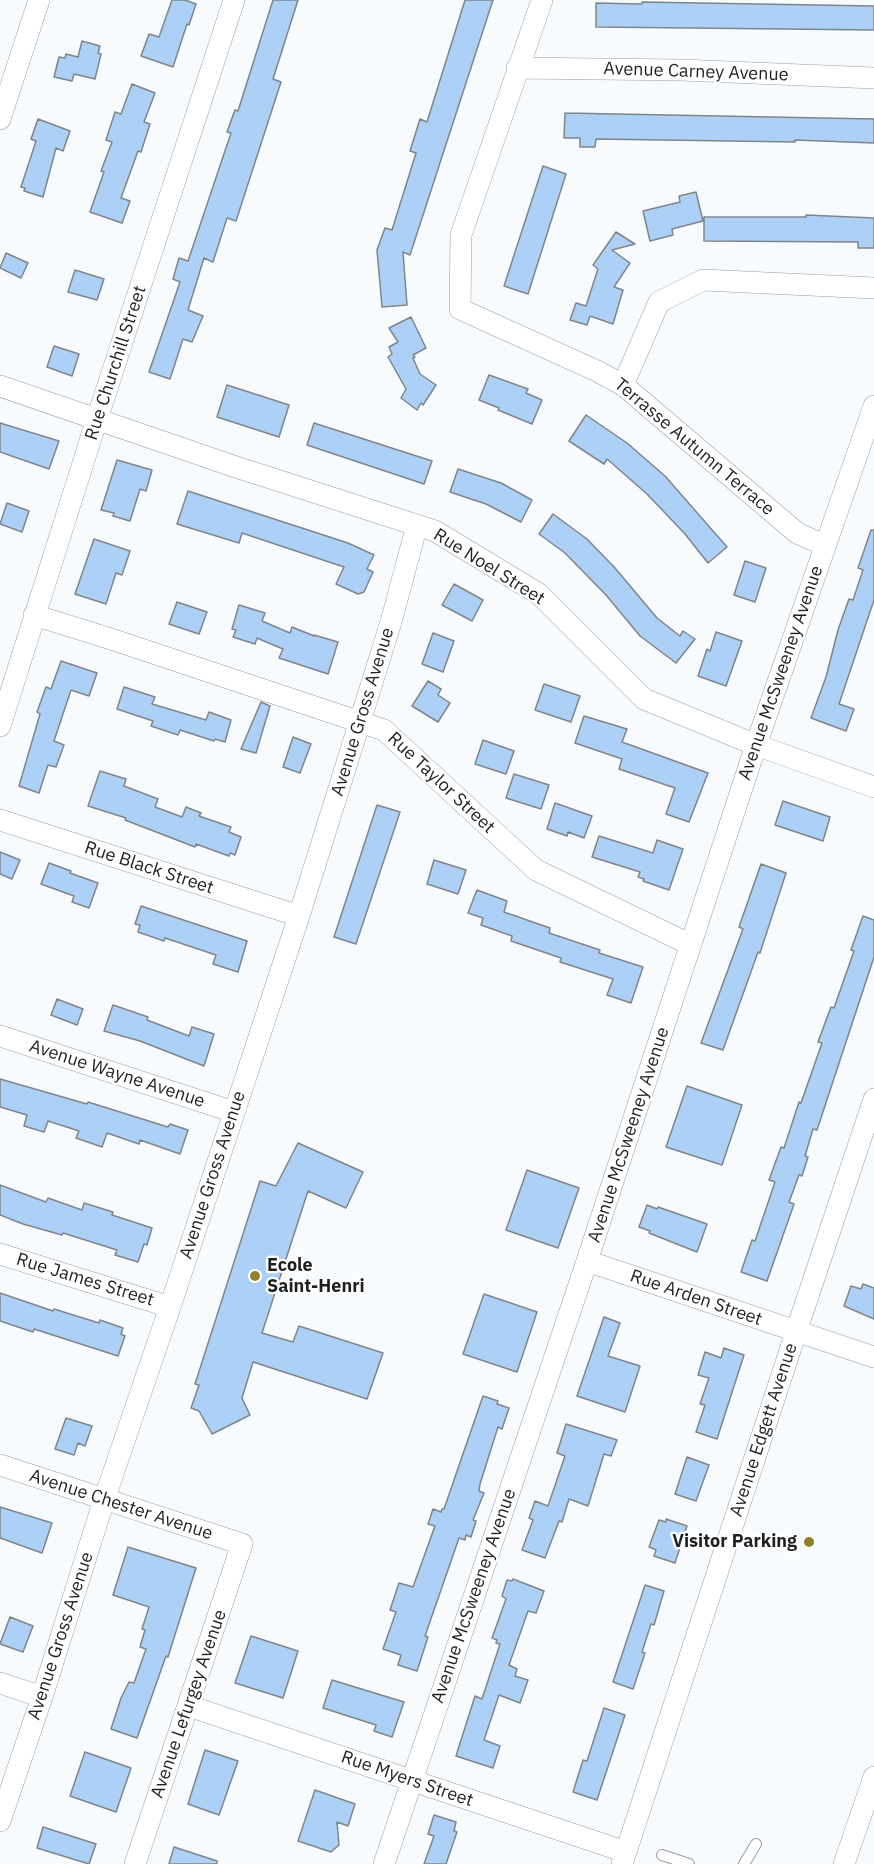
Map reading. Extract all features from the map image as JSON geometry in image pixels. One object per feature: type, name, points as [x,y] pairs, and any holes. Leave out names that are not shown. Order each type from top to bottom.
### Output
[{"type":"street","points":[[0,119],[39,0]]},
{"type":"street","name":"Rue Churchill Street","points":[[0,726],[97,419],[234,0]]},
{"type":"street","name":"Terrasse Autumn Terrace","points":[[542,0],[461,235],[460,309],[623,385],[797,533],[824,545]]},
{"type":"street","name":"Avenue Carney Avenue","points":[[517,68],[681,70],[874,78]]},
{"type":"street","points":[[623,385],[659,302],[703,280],[874,288]]},
{"type":"street","name":"Rue Noel Street","points":[[0,386],[435,531],[539,594],[644,699],[756,745],[874,787]]},
{"type":"street","name":"Avenue McSweeney Avenue","points":[[384,1864],[587,1261],[756,745],[874,406]]},
{"type":"street","name":"Avenue Gross Avenue","points":[[0,1821],[104,1500],[299,916],[391,622],[417,525]]},
{"type":"street","name":"Rue Taylor Street","points":[[34,615],[384,730],[536,870],[691,945]]},
{"type":"street","name":"Rue Black Street","points":[[0,820],[299,916]]},
{"type":"street","name":"Avenue Wayne Avenue","points":[[0,1035],[234,1112]]},
{"type":"street","name":"Avenue Edgett Avenue","points":[[624,1858],[795,1332],[874,1099]]},
{"type":"street","name":"Rue James Street","points":[[0,1254],[170,1307]]},
{"type":"street","name":"Rue Arden Street","points":[[587,1261],[874,1357]]},
{"type":"street","name":"Avenue Chester Avenue","points":[[0,1465],[242,1544]]},
{"type":"street","name":"Avenue Lefurgey Avenue","points":[[135,1864],[242,1544]]},
{"type":"street","points":[[0,1683],[42,1697]]},
{"type":"street","name":"Rue Myers Street","points":[[189,1706],[412,1781],[624,1858]]},
{"type":"street","points":[[844,1864],[874,1777]]},
{"type":"lane","points":[[744,1864],[756,1844]]},
{"type":"lane","points":[[662,1855],[689,1864]]},
{"type":"building","points":[[172,0],[185,0],[196,4],[173,67],[141,56],[149,34],[159,37]]},
{"type":"building","points":[[273,0],[298,0],[273,79],[281,82],[236,221],[227,218],[213,262],[204,258],[188,310],[203,316],[192,342],[183,339],[170,379],[149,372],[180,282],[173,279],[179,258],[188,261],[231,133],[227,132],[235,110],[238,111]]},
{"type":"building","points":[[465,0],[493,0],[410,255],[403,252],[407,305],[382,307],[377,250],[385,228],[392,230],[416,153],[410,151],[420,119],[427,122]]},
{"type":"building","points":[[642,2],[874,6],[874,30],[596,27],[596,3],[642,4]]},
{"type":"building","points":[[82,41],[100,46],[98,53],[101,54],[95,79],[74,74],[72,81],[54,77],[59,57],[65,58],[66,54],[78,57]]},
{"type":"building","points":[[132,84],[155,93],[144,122],[150,124],[141,152],[138,151],[121,198],[130,201],[122,223],[90,212],[112,142],[106,140],[115,112],[121,114]]},
{"type":"building","points":[[565,113],[874,119],[874,143],[795,140],[795,142],[596,139],[595,147],[580,147],[580,138],[564,138]]},
{"type":"building","points":[[38,119],[70,131],[63,151],[56,148],[43,197],[24,191],[25,188],[21,187],[36,141],[31,139]]},
{"type":"building","points":[[543,166],[566,174],[528,294],[504,286]]},
{"type":"building","points":[[696,192],[703,221],[672,229],[673,235],[650,241],[643,211],[680,202],[679,196]]},
{"type":"building","points":[[806,215],[874,218],[874,248],[858,248],[858,242],[704,241],[704,217],[806,217]]},
{"type":"building","points":[[616,232],[635,244],[612,250],[630,263],[614,287],[623,290],[613,324],[590,316],[587,325],[570,320],[576,303],[586,306],[598,269],[593,265]]},
{"type":"building","points":[[6,253],[28,263],[21,278],[0,268]]},
{"type":"building","points":[[75,270],[104,279],[97,300],[68,292]]},
{"type":"building","points":[[411,317],[426,348],[413,355],[415,357],[413,358],[420,374],[436,385],[417,410],[401,398],[406,389],[388,357],[392,354],[389,347],[398,342],[389,328]]},
{"type":"building","points":[[54,346],[79,354],[72,376],[47,367]]},
{"type":"building","points":[[489,375],[528,389],[526,393],[542,400],[532,424],[479,400]]},
{"type":"building","points":[[227,385],[289,405],[279,437],[217,417]]},
{"type":"building","points":[[586,415],[627,443],[665,476],[727,547],[708,563],[685,534],[647,494],[607,459],[604,464],[569,441]]},
{"type":"building","points":[[0,423],[59,441],[49,469],[0,452]]},
{"type":"building","points":[[314,423],[432,461],[424,484],[307,445]]},
{"type":"building","points":[[117,460],[152,470],[146,491],[140,489],[130,521],[113,516],[114,513],[101,510]]},
{"type":"building","points":[[458,469],[501,483],[532,500],[521,522],[486,504],[450,492]]},
{"type":"building","points":[[188,491],[348,543],[374,555],[367,569],[373,572],[364,592],[358,594],[336,584],[344,567],[242,533],[239,543],[177,524]]},
{"type":"building","points":[[7,503],[29,511],[22,532],[0,524]]},
{"type":"building","points":[[553,514],[587,539],[657,618],[680,636],[683,631],[695,639],[676,663],[640,636],[606,595],[565,553],[539,534]]},
{"type":"building","points":[[871,530],[874,530],[874,600],[839,704],[854,709],[846,731],[811,718],[826,677],[838,630],[849,599],[853,600],[863,570],[858,568]]},
{"type":"building","points":[[94,539],[130,551],[122,575],[116,573],[106,604],[75,594]]},
{"type":"building","points":[[745,561],[766,568],[755,602],[734,595]]},
{"type":"building","points":[[454,584],[483,600],[472,621],[442,605]]},
{"type":"building","points":[[177,602],[207,612],[199,634],[169,624]]},
{"type":"building","points":[[239,605],[265,613],[262,621],[290,633],[292,627],[338,642],[328,674],[279,658],[283,649],[257,638],[255,644],[233,637],[236,630],[232,629]]},
{"type":"building","points":[[716,632],[742,641],[726,686],[698,676],[707,649],[710,651]]},
{"type":"building","points":[[433,633],[454,641],[443,672],[422,664]]},
{"type":"building","points":[[61,661],[97,673],[89,696],[71,690],[54,741],[64,745],[56,767],[48,765],[39,793],[19,786],[40,714],[37,712],[46,687],[51,689]]},
{"type":"building","points":[[428,681],[441,689],[438,695],[450,703],[438,722],[412,706]]},
{"type":"building","points":[[544,684],[580,696],[571,722],[535,710]]},
{"type":"building","points":[[124,687],[155,697],[152,704],[206,720],[209,712],[231,720],[225,742],[215,739],[214,741],[180,730],[178,735],[151,726],[153,721],[117,709]]},
{"type":"building","points":[[261,702],[270,706],[256,753],[241,749]]},
{"type":"building","points":[[584,716],[627,729],[622,742],[708,773],[689,822],[666,814],[675,788],[619,769],[622,759],[575,743]]},
{"type":"building","points":[[293,737],[311,744],[300,773],[283,767]]},
{"type":"building","points":[[483,740],[514,751],[506,774],[475,764]]},
{"type":"building","points":[[100,771],[126,779],[124,786],[158,799],[155,807],[182,817],[186,807],[201,813],[199,816],[231,827],[229,832],[241,837],[235,855],[230,853],[229,856],[196,844],[195,847],[125,820],[126,818],[88,806]]},
{"type":"building","points":[[514,774],[549,785],[541,809],[506,798]]},
{"type":"building","points":[[783,801],[830,817],[823,841],[775,825]]},
{"type":"building","points":[[555,803],[592,816],[584,838],[568,832],[567,836],[547,829]]},
{"type":"building","points":[[377,805],[400,812],[356,944],[334,937]]},
{"type":"building","points":[[599,836],[653,853],[657,840],[683,849],[669,890],[643,881],[644,879],[638,877],[640,872],[592,857]]},
{"type":"building","points":[[0,852],[20,860],[12,879],[0,874]]},
{"type":"building","points":[[434,860],[466,870],[458,894],[427,884]]},
{"type":"building","points":[[49,863],[98,883],[89,908],[72,902],[74,896],[41,884]]},
{"type":"building","points":[[761,864],[786,873],[760,953],[758,952],[723,1050],[701,1043],[743,929],[739,927]]},
{"type":"building","points":[[477,890],[507,901],[504,912],[550,928],[549,933],[600,950],[599,953],[643,967],[631,1003],[607,995],[613,979],[560,962],[561,958],[511,941],[512,936],[481,925],[483,918],[468,913]]},
{"type":"building","points":[[141,906],[247,941],[238,972],[213,964],[216,955],[165,938],[164,941],[138,932],[140,925],[135,924]]},
{"type":"building","points":[[863,916],[874,920],[874,957],[817,1130],[813,1129],[802,1176],[799,1175],[789,1202],[794,1204],[767,1281],[741,1272],[752,1240],[755,1241],[775,1182],[769,1180],[781,1147],[784,1148],[799,1102],[801,1103],[822,1043],[818,1042],[831,1007],[834,1008],[854,951],[851,950]]},
{"type":"building","points":[[57,999],[83,1009],[77,1025],[51,1015]]},
{"type":"building","points":[[113,1005],[148,1017],[147,1020],[189,1036],[192,1027],[214,1034],[204,1066],[140,1041],[104,1031]]},
{"type":"building","points":[[0,1079],[87,1104],[88,1102],[168,1127],[170,1124],[188,1130],[180,1154],[140,1140],[139,1144],[107,1133],[102,1147],[76,1138],[79,1131],[48,1121],[44,1132],[24,1126],[27,1115],[0,1107]]},
{"type":"building","points":[[687,1086],[742,1105],[722,1165],[666,1147]]},
{"type":"building","name":"Ecole Saint-Henri","points":[[298,1143],[363,1172],[346,1208],[308,1191],[262,1333],[293,1342],[299,1326],[383,1353],[367,1399],[253,1362],[242,1398],[250,1415],[212,1434],[199,1411],[191,1408],[199,1385],[195,1384],[260,1181],[276,1186]]},
{"type":"building","points":[[527,1170],[579,1188],[558,1248],[506,1230]]},
{"type":"building","points":[[0,1185],[46,1202],[48,1198],[82,1210],[84,1203],[113,1212],[112,1215],[152,1228],[147,1245],[144,1244],[138,1262],[115,1255],[117,1250],[63,1233],[62,1235],[23,1224],[0,1215]]},
{"type":"building","points":[[647,1205],[707,1224],[697,1252],[639,1227]]},
{"type":"building","points":[[863,1284],[874,1288],[874,1319],[844,1306],[851,1286],[861,1289]]},
{"type":"building","points":[[0,1293],[53,1311],[54,1309],[99,1323],[100,1320],[123,1328],[121,1334],[125,1336],[118,1356],[34,1329],[33,1332],[0,1321]]},
{"type":"building","points":[[484,1294],[537,1312],[517,1372],[463,1354]]},
{"type":"building","points":[[604,1317],[620,1323],[608,1356],[640,1366],[625,1412],[577,1396]]},
{"type":"building","points":[[724,1348],[744,1355],[717,1439],[696,1432],[705,1405],[700,1404],[709,1378],[698,1375],[705,1352],[721,1358]]},
{"type":"building","points":[[483,1396],[509,1408],[502,1429],[498,1427],[480,1484],[479,1491],[484,1493],[473,1520],[476,1521],[471,1537],[466,1535],[465,1540],[459,1538],[425,1636],[428,1637],[417,1671],[398,1665],[401,1655],[383,1649],[396,1612],[390,1610],[399,1583],[413,1587],[435,1526],[428,1524],[433,1509],[441,1512],[444,1509]]},
{"type":"building","points":[[66,1418],[92,1426],[85,1446],[78,1443],[74,1455],[55,1449]]},
{"type":"building","points":[[566,1424],[617,1440],[611,1456],[604,1454],[588,1506],[569,1499],[562,1522],[559,1521],[545,1558],[522,1550],[533,1520],[529,1518],[535,1501],[548,1506],[565,1456],[557,1453]]},
{"type":"building","points":[[687,1457],[709,1465],[696,1501],[675,1494]]},
{"type":"building","points":[[0,1507],[52,1523],[42,1553],[0,1538]]},
{"type":"building","points":[[666,1519],[687,1526],[675,1563],[654,1556],[656,1550],[649,1547],[659,1520],[666,1522]]},
{"type":"building","points":[[128,1547],[196,1568],[168,1657],[166,1656],[137,1738],[111,1729],[121,1698],[129,1682],[134,1683],[146,1649],[140,1647],[145,1630],[142,1629],[149,1607],[113,1595]]},
{"type":"building","points":[[513,1579],[544,1591],[536,1613],[528,1611],[509,1665],[517,1669],[515,1676],[528,1680],[520,1703],[499,1695],[484,1740],[500,1746],[493,1768],[456,1756],[475,1696],[482,1699],[500,1644],[492,1638],[506,1599],[502,1596],[507,1580],[512,1581]]},
{"type":"building","points":[[645,1585],[664,1591],[654,1625],[651,1624],[642,1652],[645,1653],[633,1689],[613,1682]]},
{"type":"building","points":[[10,1617],[33,1626],[23,1652],[0,1644]]},
{"type":"building","points":[[251,1636],[298,1651],[283,1698],[235,1683]]},
{"type":"building","points":[[332,1680],[404,1702],[392,1737],[374,1731],[376,1725],[323,1708]]},
{"type":"building","points":[[604,1708],[625,1715],[597,1800],[573,1792],[583,1760],[587,1761]]},
{"type":"building","points":[[205,1750],[238,1761],[219,1815],[188,1804]]},
{"type":"building","points":[[85,1752],[131,1768],[116,1812],[70,1796]]},
{"type":"building","points":[[315,1790],[355,1804],[348,1826],[337,1822],[339,1845],[331,1852],[298,1841]]},
{"type":"building","points":[[434,1815],[456,1822],[454,1831],[457,1832],[446,1864],[424,1864],[434,1836],[428,1834]]},
{"type":"building","points":[[43,1827],[96,1844],[89,1864],[37,1848]]},
{"type":"building","points":[[174,1847],[217,1861],[217,1864],[169,1864]]},
{"type":"place","name":"Ecole Saint-Henri","points":[[255,1276]]},
{"type":"place","name":"Visitor Parking","points":[[809,1542]]}]
